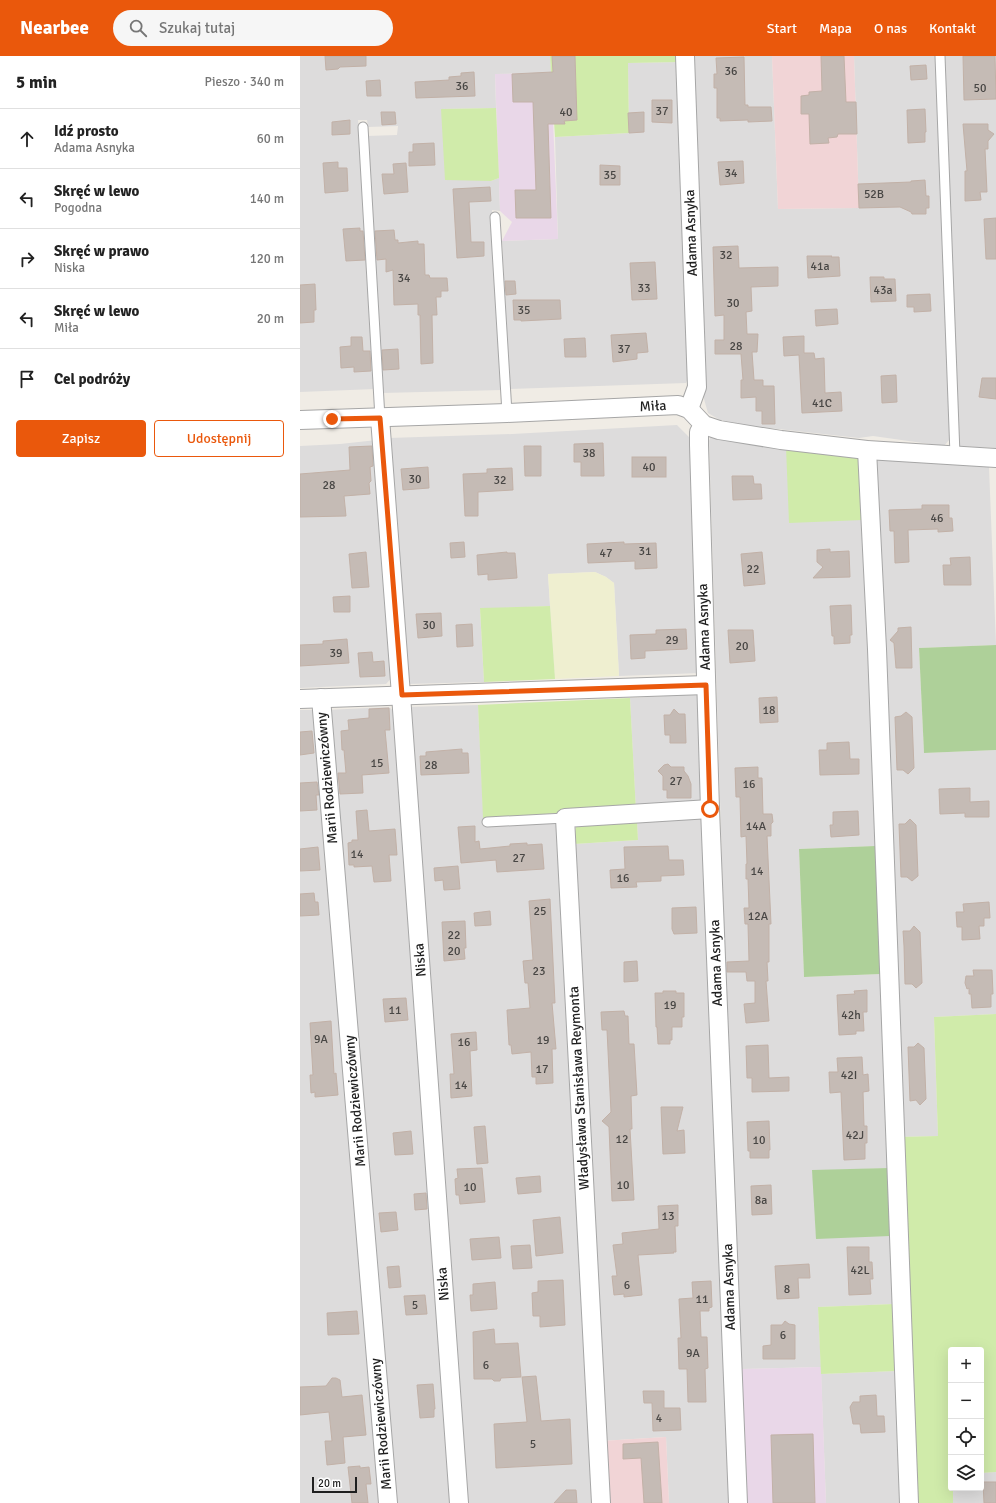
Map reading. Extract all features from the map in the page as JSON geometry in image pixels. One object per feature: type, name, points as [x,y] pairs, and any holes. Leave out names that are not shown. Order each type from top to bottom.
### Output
[{"type":"street","name":"Adama Asnyka","points":[[685,56],[697,387],[689,410]]},
{"type":"street","name":"Miła","points":[[300,420],[507,413],[678,405],[689,410]]},
{"type":"street","points":[[689,410],[704,425],[719,430],[781,440],[867,450],[996,458]]},
{"type":"street","name":"Niska","points":[[380,418],[402,695],[459,1503]]},
{"type":"street","name":"Adama Asnyka","points":[[704,425],[699,432],[698,445],[710,809],[738,1503]]},
{"type":"street","points":[[867,450],[877,648],[909,1503]]},
{"type":"street","points":[[300,699],[706,685]]},
{"type":"street","name":"Marii Rodziewiczówny","points":[[321,698],[388,1503]]},
{"type":"street","points":[[565,818],[710,809]]},
{"type":"street","name":"Władysława Stanisława Reymonta","points":[[565,818],[601,1503]]},
{"type":"lane","points":[[940,56],[955,455]]},
{"type":"lane","points":[[362,127],[380,418]]},
{"type":"lane","points":[[495,217],[507,413]]},
{"type":"lane","points":[[487,822],[565,818]]},
{"type":"shaded area","points":[[300,56],[550,56],[551,73],[495,74],[496,108],[441,109],[491,181],[499,178],[500,211],[492,210],[502,390],[382,393],[367,136],[397,135],[398,126],[368,127],[367,120],[358,120],[375,389],[300,392]]},
{"type":"shaded area","points":[[693,56],[772,56],[778,209],[859,208],[854,56],[996,56],[996,448],[957,446],[957,435],[949,435],[949,440],[944,446],[873,436],[859,438],[751,426],[720,420],[708,413],[704,399]]},
{"type":"shaded area","points":[[772,56],[854,56],[859,208],[778,209]]},
{"type":"shaded area","points":[[681,62],[691,371],[686,383],[510,389],[502,241],[558,239],[555,137],[629,133],[628,63]]},
{"type":"shaded area","points":[[551,73],[558,239],[502,241],[512,222],[500,211],[495,74]]},
{"type":"shaded area","points":[[677,425],[691,439],[701,673],[619,676],[614,583],[595,572],[548,574],[550,606],[480,609],[484,682],[407,684],[389,438],[512,434]]},
{"type":"shaded area","points":[[711,435],[786,447],[863,520],[875,846],[799,849],[804,977],[881,974],[888,1168],[812,1171],[890,1236],[894,1304],[818,1307],[821,1367],[742,1369],[726,994],[709,441]]},
{"type":"shaded area","points":[[377,440],[394,675],[386,684],[300,688],[300,446]]},
{"type":"shaded area","points":[[879,459],[989,467],[996,645],[919,648],[924,753],[996,750],[996,1014],[934,1017],[938,1136],[899,1137],[874,463]]},
{"type":"shaded area","points":[[702,694],[705,807],[636,811],[630,698]]},
{"type":"shaded area","points":[[478,705],[484,827],[562,822],[593,1503],[464,1503],[405,707]]},
{"type":"shaded area","points":[[389,707],[396,713],[455,1503],[390,1503],[326,710]]},
{"type":"shaded area","points":[[300,710],[318,710],[385,1503],[300,1503]]},
{"type":"shaded area","points":[[705,818],[731,1503],[669,1503],[666,1437],[601,1441],[574,844],[638,840],[637,822]]},
{"type":"shaded area","points":[[821,1367],[826,1503],[745,1503],[742,1369]]},
{"type":"shaded area","points":[[896,1371],[901,1503],[826,1503],[821,1374]]},
{"type":"shaded area","points":[[666,1437],[669,1503],[605,1503],[601,1441]]},
{"type":"shaded area","points":[[996,1472],[996,1503],[953,1503],[953,1491],[984,1491],[984,1473]]},
{"type":"green space","points":[[550,56],[681,56],[681,62],[628,63],[629,133],[555,137]]},
{"type":"green space","points":[[496,108],[499,178],[491,181],[445,180],[441,109]]},
{"type":"green space","points":[[786,447],[856,456],[861,463],[863,520],[789,523]]},
{"type":"green space","points":[[595,572],[614,583],[619,676],[555,679],[548,574]]},
{"type":"green space","points":[[550,606],[555,679],[484,682],[480,608]]},
{"type":"green space","points":[[996,645],[996,750],[924,753],[919,648]]},
{"type":"green space","points":[[630,698],[636,811],[560,813],[483,818],[478,705]]},
{"type":"green space","points":[[637,822],[638,840],[574,844],[576,825]]},
{"type":"green space","points":[[875,846],[881,974],[804,977],[799,849]]},
{"type":"green space","points":[[996,1014],[996,1472],[984,1473],[984,1347],[948,1347],[948,1491],[953,1491],[953,1503],[915,1503],[899,1137],[938,1136],[934,1017]]},
{"type":"green space","points":[[888,1168],[890,1236],[816,1239],[812,1170]]},
{"type":"green space","points":[[894,1304],[896,1371],[821,1374],[818,1307]]},
{"type":"building","points":[[325,56],[366,56],[366,66],[340,67],[338,69],[326,70]]},
{"type":"building","points":[[552,56],[575,56],[577,120],[564,121],[565,124],[548,124],[551,218],[516,218],[515,190],[536,190],[533,102],[513,102],[512,74],[553,72]]},
{"type":"building","points":[[821,56],[844,56],[846,102],[856,102],[857,134],[838,134],[837,137],[828,138],[829,143],[810,144],[809,114],[801,114],[801,96],[809,95],[809,92],[822,91]]},
{"type":"building","points":[[963,56],[995,56],[996,99],[964,100]]},
{"type":"building","points":[[744,57],[745,105],[748,105],[748,107],[771,107],[772,121],[720,121],[720,118],[717,118],[717,88],[714,88],[714,74],[717,74],[716,58]]},
{"type":"building","points":[[926,65],[927,79],[911,80],[910,66]]},
{"type":"building","points":[[474,72],[475,96],[416,98],[415,82],[449,80],[449,77],[461,76],[461,73]]},
{"type":"building","points":[[380,80],[381,96],[367,96],[366,81]]},
{"type":"building","points":[[652,100],[672,100],[672,123],[652,122]]},
{"type":"building","points":[[925,109],[925,142],[908,143],[907,110]]},
{"type":"building","points":[[381,112],[395,112],[396,124],[382,125]]},
{"type":"building","points":[[644,112],[644,132],[629,133],[628,113]]},
{"type":"building","points":[[350,120],[350,134],[332,135],[332,122]]},
{"type":"building","points":[[963,124],[988,124],[988,130],[994,134],[988,141],[988,149],[985,149],[987,192],[980,192],[981,200],[965,201],[965,171],[967,171]]},
{"type":"building","points":[[434,143],[435,165],[409,166],[409,152],[413,152],[413,144]]},
{"type":"building","points":[[743,161],[744,183],[720,185],[718,162]]},
{"type":"building","points":[[338,162],[338,168],[347,168],[348,191],[325,193],[323,163]]},
{"type":"building","points":[[406,163],[408,192],[384,194],[382,174],[394,174],[393,164]]},
{"type":"building","points":[[600,165],[620,166],[620,185],[600,185]]},
{"type":"building","points":[[925,180],[926,196],[929,196],[929,208],[926,208],[926,214],[912,214],[911,212],[900,207],[859,208],[858,184]]},
{"type":"building","points":[[490,187],[491,201],[469,202],[471,242],[484,242],[484,256],[457,258],[453,189]]},
{"type":"building","points":[[996,218],[996,259],[986,259],[984,219]]},
{"type":"building","points":[[360,228],[360,231],[363,231],[365,260],[346,261],[343,229]]},
{"type":"building","points":[[394,230],[395,240],[398,240],[398,243],[418,241],[418,244],[424,244],[425,275],[429,275],[430,278],[447,278],[448,291],[441,291],[441,297],[436,297],[437,315],[432,315],[433,363],[421,364],[420,315],[418,315],[418,304],[394,305],[393,270],[386,272],[386,259],[377,260],[375,231]]},
{"type":"building","points":[[738,246],[739,268],[778,267],[778,286],[751,287],[752,311],[746,312],[747,334],[758,334],[757,352],[752,352],[754,380],[763,380],[763,386],[774,386],[775,424],[762,424],[762,411],[756,411],[756,397],[741,398],[741,380],[743,380],[741,354],[715,354],[715,340],[724,340],[724,315],[715,316],[713,247]]},
{"type":"building","points":[[807,256],[839,257],[840,276],[808,278]]},
{"type":"building","points":[[655,262],[657,299],[632,300],[630,263]]},
{"type":"building","points":[[870,277],[895,279],[896,301],[871,302]]},
{"type":"building","points":[[505,281],[515,281],[516,294],[506,295]]},
{"type":"building","points":[[315,284],[316,310],[314,310],[314,322],[300,323],[300,285]]},
{"type":"building","points":[[930,294],[931,311],[914,312],[914,307],[907,307],[907,295]]},
{"type":"building","points":[[513,300],[560,300],[561,319],[514,320]]},
{"type":"building","points":[[837,309],[838,324],[816,326],[815,310]]},
{"type":"building","points":[[646,333],[648,352],[637,353],[637,359],[613,362],[611,335]]},
{"type":"building","points":[[804,336],[804,353],[814,353],[815,359],[824,358],[825,393],[841,392],[842,411],[802,413],[799,355],[784,356],[783,337]]},
{"type":"building","points":[[351,337],[362,337],[363,351],[370,351],[371,371],[354,372],[354,367],[341,368],[340,347],[351,346]]},
{"type":"building","points":[[585,338],[586,357],[565,357],[564,339]]},
{"type":"building","points":[[398,349],[399,369],[383,370],[382,350]]},
{"type":"building","points":[[896,375],[897,402],[882,403],[881,376]]},
{"type":"building","points":[[982,378],[996,378],[996,399],[979,397]]},
{"type":"building","points":[[603,443],[604,476],[581,476],[581,462],[574,462],[574,444]]},
{"type":"building","points":[[372,446],[373,466],[370,467],[370,494],[344,496],[346,516],[300,517],[300,474],[350,470],[349,447]]},
{"type":"building","points":[[524,446],[541,446],[541,476],[525,476]]},
{"type":"building","points":[[632,457],[666,457],[666,477],[632,477]]},
{"type":"building","points":[[428,467],[429,488],[403,490],[401,469]]},
{"type":"building","points":[[512,468],[513,490],[478,492],[478,516],[465,516],[463,474],[487,473],[487,469]]},
{"type":"building","points":[[732,476],[753,476],[754,484],[761,484],[762,499],[733,500]]},
{"type":"building","points":[[922,505],[949,505],[949,518],[952,518],[953,531],[938,532],[938,529],[908,530],[909,562],[895,563],[894,531],[890,531],[889,510],[922,509]]},
{"type":"building","points":[[464,542],[465,557],[451,558],[450,543]]},
{"type":"building","points":[[624,542],[624,544],[656,543],[657,568],[635,569],[635,561],[588,563],[587,544]]},
{"type":"building","points":[[830,549],[830,552],[849,551],[850,577],[813,578],[823,567],[817,562],[817,550]]},
{"type":"building","points":[[366,552],[369,587],[352,588],[349,554]]},
{"type":"building","points":[[507,552],[515,553],[517,578],[488,580],[488,574],[478,575],[477,555]]},
{"type":"building","points":[[762,552],[765,584],[744,586],[741,554]]},
{"type":"building","points":[[970,557],[971,585],[944,585],[943,565],[951,565],[950,558]]},
{"type":"building","points":[[350,596],[350,612],[334,612],[333,597]]},
{"type":"building","points":[[851,605],[852,635],[850,635],[850,643],[834,644],[830,606]]},
{"type":"building","points":[[441,613],[442,636],[418,638],[416,614]]},
{"type":"building","points":[[472,624],[473,646],[457,647],[456,625]]},
{"type":"building","points":[[911,627],[912,668],[896,668],[894,643],[890,640],[898,631],[898,628]]},
{"type":"building","points":[[686,629],[687,649],[645,651],[645,658],[631,659],[630,635],[656,634],[656,630]]},
{"type":"building","points":[[728,630],[753,630],[755,661],[730,663]]},
{"type":"building","points":[[347,639],[349,663],[300,666],[300,645],[323,644],[323,641]]},
{"type":"building","points":[[372,652],[373,662],[384,661],[385,676],[360,677],[358,653]]},
{"type":"building","points":[[777,697],[778,722],[760,723],[759,698]]},
{"type":"building","points":[[389,708],[390,730],[385,730],[389,773],[362,775],[363,793],[340,794],[338,773],[346,773],[344,750],[342,750],[341,731],[349,730],[348,720],[369,718],[369,709]]},
{"type":"building","points":[[674,709],[679,714],[685,714],[686,743],[670,743],[670,735],[665,735],[664,715],[670,715]]},
{"type":"building","points":[[906,712],[912,717],[914,768],[908,774],[903,770],[897,770],[895,717],[901,716]]},
{"type":"building","points":[[312,731],[314,753],[300,755],[300,732]]},
{"type":"building","points":[[849,742],[850,759],[859,759],[859,774],[820,775],[819,750],[827,750],[827,743]]},
{"type":"building","points":[[462,749],[462,753],[468,753],[469,773],[421,775],[420,756],[426,756],[426,752]]},
{"type":"building","points":[[668,764],[671,767],[684,767],[684,771],[691,784],[691,798],[667,798],[667,790],[663,790],[663,776],[658,771],[664,765]]},
{"type":"building","points":[[758,767],[758,778],[762,778],[763,814],[772,814],[773,822],[771,824],[771,836],[767,836],[771,924],[769,924],[769,962],[767,962],[768,981],[766,981],[769,1021],[746,1023],[744,1004],[755,1003],[755,981],[747,981],[746,972],[727,972],[727,962],[749,961],[748,924],[745,924],[744,908],[749,908],[748,879],[746,879],[746,836],[741,837],[740,797],[736,797],[735,768]]},
{"type":"building","points":[[317,782],[319,795],[316,795],[317,810],[300,811],[300,783]]},
{"type":"building","points":[[970,788],[970,802],[989,801],[989,817],[965,817],[965,813],[940,814],[939,789]]},
{"type":"building","points":[[367,810],[369,831],[395,829],[397,855],[389,855],[391,881],[374,882],[372,866],[354,867],[354,865],[349,865],[348,843],[352,842],[352,840],[358,840],[356,811]]},
{"type":"building","points":[[858,811],[859,835],[831,837],[830,825],[833,825],[833,812]]},
{"type":"building","points":[[910,819],[916,825],[918,876],[912,881],[907,877],[901,877],[899,824],[905,824]]},
{"type":"building","points":[[475,826],[475,842],[479,841],[480,849],[510,846],[510,844],[542,844],[544,869],[497,872],[496,860],[461,863],[458,827]]},
{"type":"building","points":[[668,846],[669,860],[683,860],[684,875],[661,876],[661,881],[636,882],[637,887],[611,888],[610,870],[625,869],[624,847]]},
{"type":"building","points":[[318,847],[320,870],[300,871],[300,849]]},
{"type":"building","points":[[458,866],[460,889],[444,890],[443,880],[435,881],[434,868]]},
{"type":"building","points":[[314,893],[315,902],[318,902],[319,915],[300,916],[300,894]]},
{"type":"building","points":[[550,899],[555,1003],[552,1003],[556,1049],[552,1049],[553,1083],[536,1084],[536,1077],[532,1077],[531,1052],[512,1054],[511,1045],[509,1045],[507,1010],[530,1008],[528,983],[525,983],[523,961],[533,960],[529,901]]},
{"type":"building","points":[[989,902],[990,918],[984,918],[984,926],[979,926],[980,939],[962,940],[962,927],[957,927],[956,912],[964,912],[963,904]]},
{"type":"building","points":[[696,907],[697,933],[674,934],[672,929],[672,908]]},
{"type":"building","points":[[490,911],[491,925],[475,926],[474,913]]},
{"type":"building","points":[[465,921],[465,959],[444,961],[442,922]]},
{"type":"building","points":[[914,926],[920,932],[922,983],[916,988],[912,984],[905,984],[903,931],[910,931]]},
{"type":"building","points":[[637,961],[638,981],[624,982],[624,962]]},
{"type":"building","points":[[973,970],[992,970],[993,994],[991,994],[991,1007],[972,1008],[971,994],[969,994],[969,988],[967,989],[965,983],[966,976],[974,976]]},
{"type":"building","points":[[867,990],[867,1012],[863,1012],[864,1031],[856,1031],[856,1034],[839,1035],[837,995],[855,994],[854,991]]},
{"type":"building","points":[[663,991],[676,991],[676,993],[684,993],[684,1017],[682,1017],[682,1027],[672,1027],[672,1040],[670,1040],[670,1044],[658,1044],[655,993],[663,993]]},
{"type":"building","points":[[406,998],[408,1020],[385,1022],[383,999]]},
{"type":"building","points":[[624,1011],[625,1016],[628,1016],[629,1044],[634,1044],[637,1095],[631,1096],[632,1129],[630,1129],[634,1200],[612,1201],[609,1127],[602,1121],[611,1112],[607,1030],[602,1030],[601,1012]]},
{"type":"building","points":[[331,1021],[334,1074],[336,1073],[338,1095],[315,1097],[315,1092],[311,1093],[310,1075],[313,1075],[310,1023]]},
{"type":"building","points":[[476,1032],[477,1050],[470,1051],[472,1096],[451,1098],[450,1074],[454,1074],[451,1034]]},
{"type":"building","points":[[918,1043],[924,1048],[926,1099],[920,1105],[916,1100],[910,1101],[908,1047],[914,1047]]},
{"type":"building","points":[[768,1045],[769,1078],[789,1077],[789,1091],[752,1092],[752,1078],[747,1078],[746,1046]]},
{"type":"building","points":[[862,1057],[863,1075],[868,1074],[869,1091],[863,1092],[864,1126],[867,1126],[865,1159],[844,1160],[841,1092],[830,1093],[829,1072],[838,1072],[837,1058]]},
{"type":"building","points":[[661,1107],[683,1107],[677,1131],[684,1130],[685,1153],[663,1154]]},
{"type":"building","points":[[769,1121],[769,1158],[750,1158],[750,1151],[748,1151],[747,1122]]},
{"type":"building","points":[[485,1126],[488,1163],[477,1164],[474,1127]]},
{"type":"building","points":[[411,1131],[413,1154],[395,1155],[393,1133]]},
{"type":"building","points":[[482,1168],[485,1202],[460,1204],[459,1195],[456,1195],[455,1179],[458,1178],[457,1169]]},
{"type":"building","points":[[540,1176],[541,1192],[518,1194],[516,1178]]},
{"type":"building","points":[[771,1185],[772,1214],[752,1215],[751,1186]]},
{"type":"building","points":[[426,1193],[427,1209],[415,1210],[414,1194]]},
{"type":"building","points":[[678,1205],[678,1226],[675,1226],[676,1252],[638,1255],[642,1295],[624,1297],[624,1294],[614,1295],[612,1276],[617,1276],[613,1245],[623,1244],[622,1233],[659,1229],[658,1206]]},
{"type":"building","points":[[396,1212],[398,1230],[381,1232],[379,1213]]},
{"type":"building","points":[[560,1217],[563,1253],[536,1256],[533,1220]]},
{"type":"building","points":[[499,1237],[501,1258],[472,1260],[470,1239]]},
{"type":"building","points":[[530,1245],[532,1268],[513,1269],[511,1246]]},
{"type":"building","points":[[847,1247],[869,1247],[869,1262],[872,1262],[873,1279],[870,1279],[871,1294],[849,1295]]},
{"type":"building","points":[[809,1264],[810,1278],[798,1278],[799,1298],[777,1299],[775,1266]]},
{"type":"building","points":[[399,1266],[401,1287],[389,1288],[387,1267]]},
{"type":"building","points":[[563,1280],[565,1325],[540,1327],[540,1316],[533,1316],[532,1293],[538,1292],[538,1281]]},
{"type":"building","points":[[711,1281],[712,1307],[709,1308],[709,1311],[700,1311],[701,1337],[707,1337],[708,1368],[705,1369],[706,1402],[688,1402],[687,1369],[679,1369],[678,1338],[681,1338],[679,1299],[693,1298],[692,1282]]},
{"type":"building","points":[[495,1282],[497,1309],[471,1311],[470,1295],[473,1295],[473,1284]]},
{"type":"building","points":[[425,1295],[427,1314],[406,1315],[404,1296]]},
{"type":"building","points":[[357,1311],[359,1334],[328,1335],[327,1313]]},
{"type":"building","points":[[785,1321],[789,1324],[795,1325],[795,1359],[763,1359],[763,1346],[771,1345],[771,1325],[782,1325]]},
{"type":"building","points":[[494,1329],[495,1344],[518,1343],[521,1377],[501,1378],[500,1381],[494,1381],[492,1379],[474,1379],[473,1332]]},
{"type":"building","points":[[536,1376],[541,1421],[570,1419],[572,1464],[496,1468],[494,1424],[527,1422],[522,1377]]},
{"type":"building","points":[[332,1378],[340,1380],[342,1397],[362,1395],[366,1435],[343,1437],[345,1463],[327,1465],[325,1441],[332,1441],[329,1412],[300,1415],[300,1387],[326,1386]]},
{"type":"building","points":[[433,1384],[435,1409],[434,1417],[420,1418],[417,1385]]},
{"type":"building","points":[[643,1391],[664,1391],[664,1408],[680,1408],[681,1430],[653,1431],[652,1403],[644,1403]]},
{"type":"building","points":[[876,1395],[877,1416],[884,1416],[885,1432],[861,1433],[860,1424],[853,1424],[850,1407],[853,1402],[860,1402],[860,1396]]},
{"type":"building","points":[[813,1434],[815,1503],[773,1503],[771,1435]]},
{"type":"building","points":[[658,1442],[662,1503],[644,1503],[641,1458],[623,1459],[623,1444]]},
{"type":"building","points":[[360,1466],[360,1468],[369,1467],[371,1484],[366,1484],[368,1503],[352,1503],[348,1467]]},
{"type":"building","points":[[984,1482],[996,1482],[996,1503],[984,1503]]},
{"type":"building","points":[[566,1490],[576,1490],[577,1503],[554,1503]]},
{"type":"route","points":[[332,419],[380,418],[402,695],[706,685],[710,809]]}]
